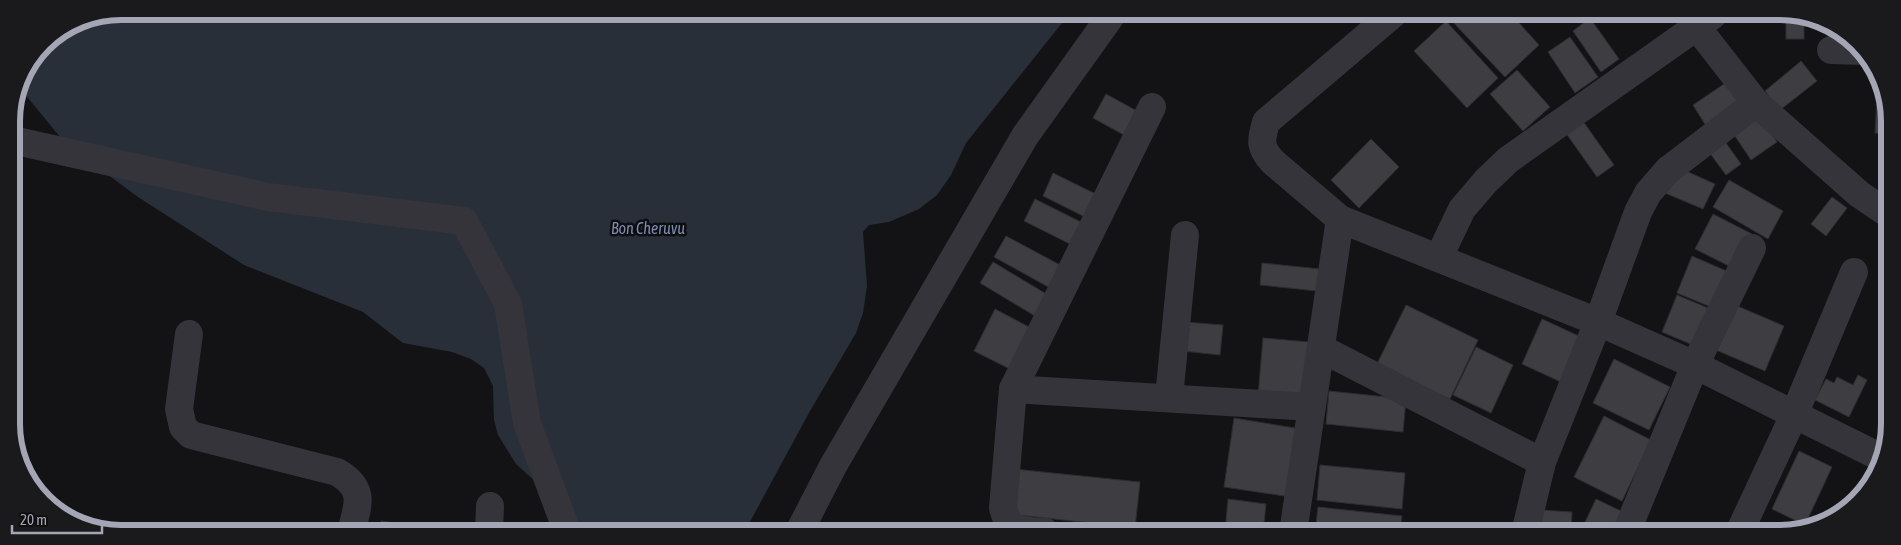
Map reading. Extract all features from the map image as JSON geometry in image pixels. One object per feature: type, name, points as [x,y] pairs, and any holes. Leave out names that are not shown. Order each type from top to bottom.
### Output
[{"type":"street","points":[[803,525],[834,466],[1025,136],[1108,20]]},
{"type":"street","points":[[1386,20],[1266,122],[1262,139],[1263,152],[1273,162],[1340,219],[1598,322],[1695,365],[1794,416],[1876,455]]},
{"type":"street","points":[[1439,257],[1462,209],[1486,181],[1508,160],[1705,20],[1756,102],[1859,194],[1881,209]]},
{"type":"street","points":[[1831,50],[1852,50]]},
{"type":"street","points":[[1527,525],[1542,462],[1598,322],[1638,212],[1648,193],[1668,170],[1756,102]]},
{"type":"street","points":[[1010,525],[1005,519],[1002,508],[1013,389],[1152,107]]},
{"type":"street","points":[[20,142],[268,197],[464,221],[508,304],[527,423],[565,525]]},
{"type":"street","points":[[1294,525],[1311,407],[1322,349],[1340,219]]},
{"type":"street","points":[[1170,397],[1185,235]]},
{"type":"street","points":[[1629,525],[1695,365],[1752,248]]},
{"type":"street","points":[[1743,525],[1794,416],[1854,272]]},
{"type":"street","points":[[189,334],[179,408],[183,428],[191,435],[338,472],[347,478],[357,490],[359,503],[353,525]]},
{"type":"street","points":[[1322,349],[1542,462]]},
{"type":"street","points":[[1013,389],[1311,407]]},
{"type":"water","name":"Bon Cheruvu","points":[[114,20],[1064,20],[966,143],[951,175],[937,195],[919,209],[889,222],[869,225],[863,232],[867,286],[863,313],[856,333],[810,411],[748,525],[568,525],[559,503],[516,464],[498,435],[494,420],[493,386],[484,368],[471,359],[452,352],[403,343],[363,312],[244,265],[138,197],[65,143],[24,93],[30,76],[54,45],[65,37],[89,25]]},
{"type":"building","points":[[1451,20],[1516,20],[1539,45],[1505,77]]},
{"type":"building","points":[[1587,20],[1591,20],[1619,59],[1601,72],[1573,31]]},
{"type":"building","points":[[1786,20],[1804,23],[1804,39],[1786,39]]},
{"type":"building","points":[[1446,21],[1498,78],[1467,108],[1414,51]]},
{"type":"building","points":[[1570,37],[1598,77],[1575,93],[1548,52]]},
{"type":"building","points":[[1801,61],[1817,81],[1780,110],[1765,91]]},
{"type":"building","points":[[1517,70],[1550,107],[1523,131],[1490,94]]},
{"type":"building","points":[[1727,82],[1743,106],[1708,129],[1693,105]]},
{"type":"building","points":[[1106,94],[1137,111],[1124,135],[1093,118]]},
{"type":"building","points":[[1877,94],[1881,114],[1881,133],[1875,133]]},
{"type":"building","points":[[1759,115],[1777,142],[1751,160],[1733,133]]},
{"type":"building","points":[[1580,117],[1614,165],[1597,177],[1563,129]]},
{"type":"building","points":[[1721,136],[1741,164],[1726,175],[1706,148]]},
{"type":"building","points":[[1371,139],[1399,167],[1359,208],[1331,180]]},
{"type":"building","points":[[1677,167],[1715,184],[1703,209],[1665,193]]},
{"type":"building","points":[[1053,173],[1100,196],[1089,219],[1043,196]]},
{"type":"building","points":[[1729,180],[1783,211],[1768,239],[1713,207]]},
{"type":"building","points":[[1832,197],[1847,208],[1826,236],[1811,224]]},
{"type":"building","points":[[1035,199],[1081,222],[1070,244],[1024,221]]},
{"type":"building","points":[[1713,214],[1752,234],[1735,269],[1695,249]]},
{"type":"building","points":[[1006,236],[1064,267],[1052,289],[994,257]]},
{"type":"building","points":[[1692,256],[1731,273],[1716,309],[1677,293]]},
{"type":"building","points":[[993,262],[1053,298],[1040,319],[980,283]]},
{"type":"building","points":[[1262,263],[1320,269],[1317,291],[1260,285]]},
{"type":"building","points":[[1677,295],[1715,311],[1700,348],[1662,332]]},
{"type":"building","points":[[1406,305],[1478,340],[1450,399],[1376,366]]},
{"type":"building","points":[[1735,305],[1784,326],[1765,371],[1716,350]]},
{"type":"building","points":[[995,309],[1031,328],[1010,369],[974,351]]},
{"type":"building","points":[[1542,319],[1581,337],[1561,382],[1522,364]]},
{"type":"building","points":[[1185,322],[1223,325],[1220,355],[1183,351]]},
{"type":"building","points":[[1263,338],[1309,342],[1303,401],[1258,396]]},
{"type":"building","points":[[1476,347],[1513,365],[1491,413],[1453,395]]},
{"type":"building","points":[[1614,359],[1670,387],[1649,430],[1593,403]]},
{"type":"building","points":[[1858,375],[1867,380],[1849,417],[1815,400],[1826,379],[1834,383],[1837,377],[1853,385]]},
{"type":"building","points":[[1329,391],[1406,399],[1403,432],[1326,424]]},
{"type":"building","points":[[1604,416],[1651,440],[1622,501],[1574,477]]},
{"type":"building","points":[[1234,418],[1301,429],[1291,497],[1224,487]]},
{"type":"building","points":[[1799,451],[1832,467],[1807,521],[1801,523],[1772,509]]},
{"type":"building","points":[[1320,465],[1405,473],[1402,509],[1317,500]]},
{"type":"building","points":[[1014,469],[1140,482],[1135,525],[1108,525],[1009,514]]},
{"type":"building","points":[[1228,499],[1266,504],[1264,525],[1226,525]]},
{"type":"building","points":[[1596,499],[1625,513],[1620,525],[1584,525]]},
{"type":"building","points":[[1318,507],[1402,516],[1401,525],[1316,525]]},
{"type":"building","points":[[1540,510],[1572,512],[1571,525],[1540,525]]},
{"type":"building","points":[[381,521],[410,525],[381,525]]}]
